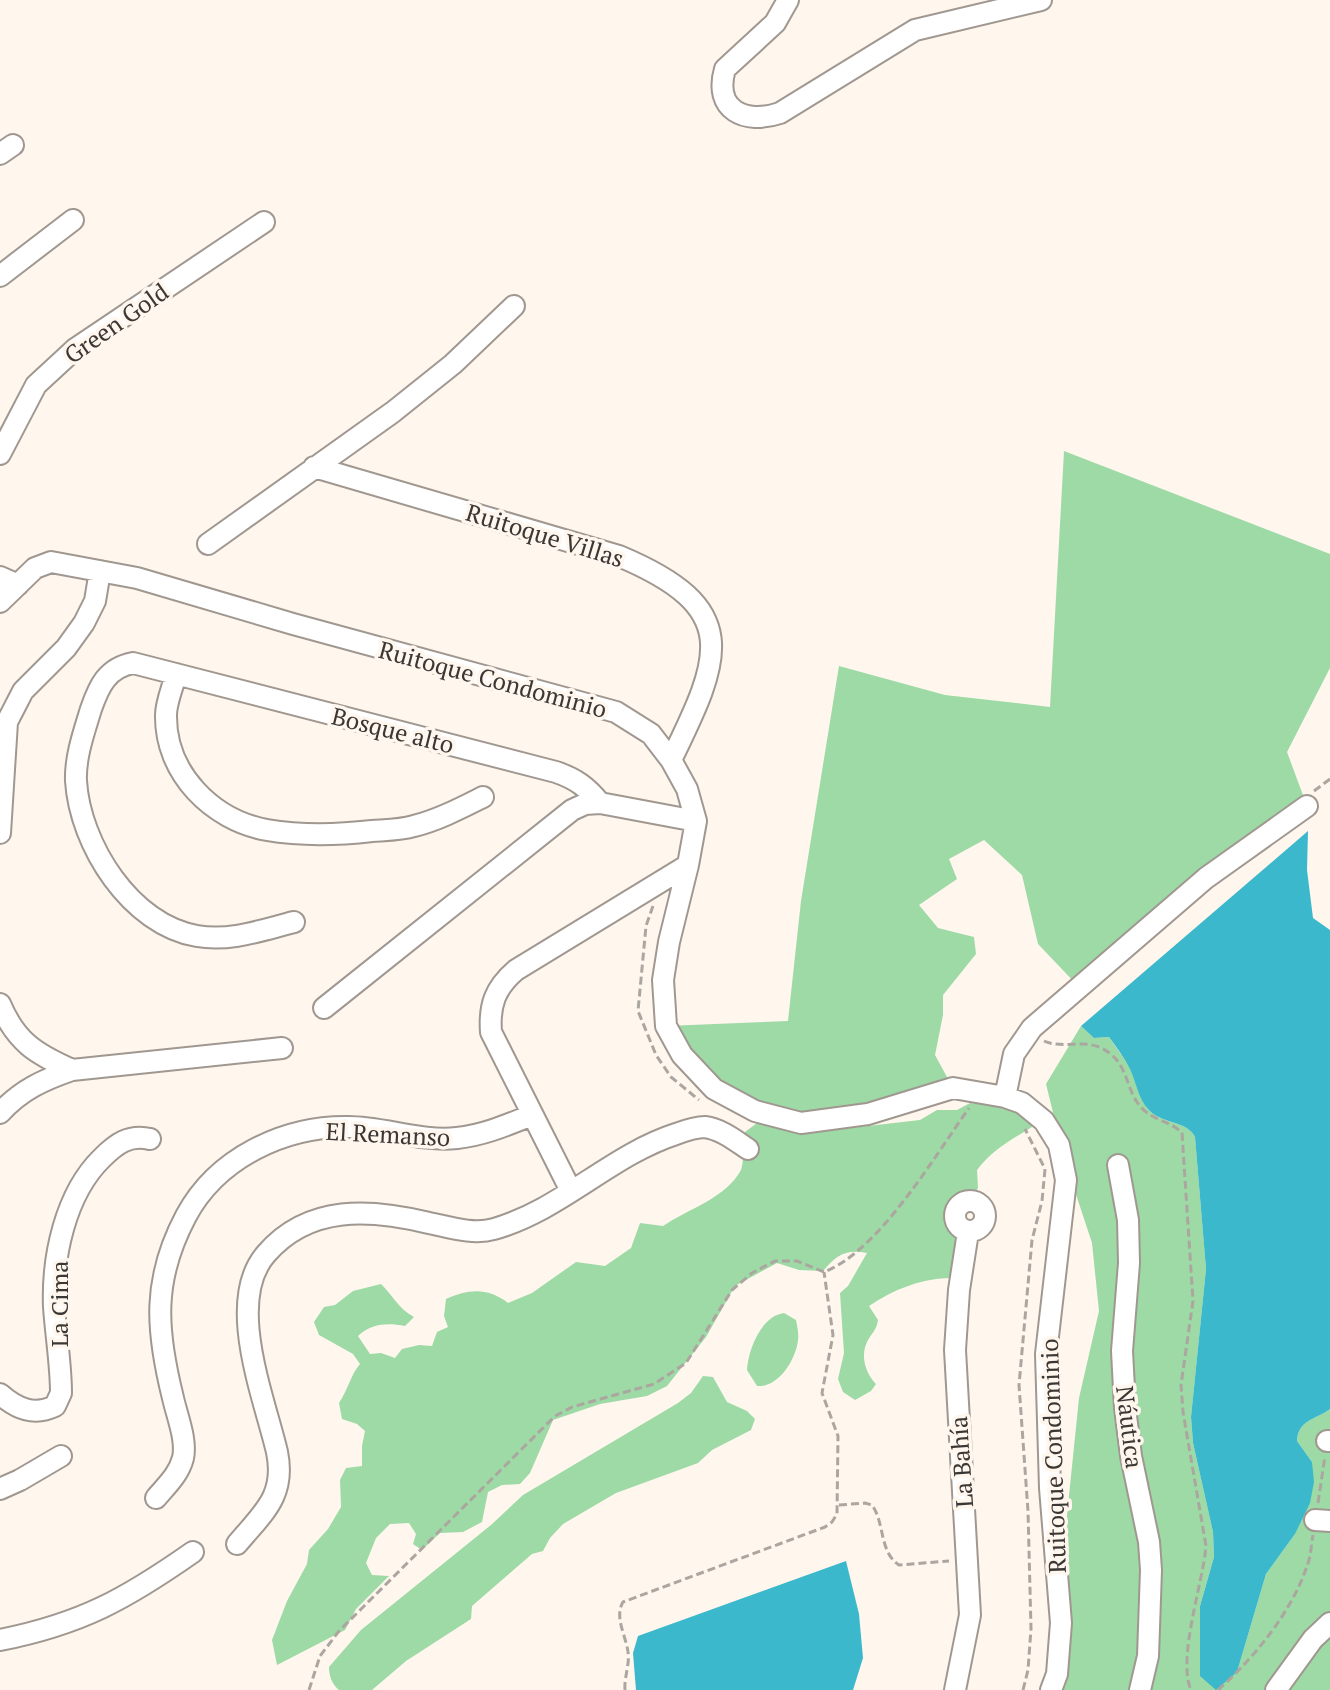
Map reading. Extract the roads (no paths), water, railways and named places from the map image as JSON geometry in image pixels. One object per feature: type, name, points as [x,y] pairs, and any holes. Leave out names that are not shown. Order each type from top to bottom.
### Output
[{"type":"street","points":[[788,0],[775,23],[725,69],[722,79],[724,97],[728,107],[738,113],[769,117],[780,113],[915,30],[1041,0]]},
{"type":"street","points":[[0,276],[73,220]]},
{"type":"street","name":"Green Gold","points":[[0,454],[36,385],[51,369],[75,349],[264,222]]},
{"type":"street","points":[[208,544],[393,412],[453,364],[514,306]]},
{"type":"street","name":"Ruitoque Villas","points":[[314,467],[619,556],[638,564],[682,592],[708,621],[712,641],[709,670],[693,717],[671,760]]},
{"type":"street","name":"Ruitoque Condominio","points":[[0,602],[9,581],[51,562],[179,590],[616,712],[651,734],[671,760],[687,789],[696,821],[663,980],[666,1026],[682,1055],[714,1089],[755,1111],[801,1123],[868,1114],[953,1088],[1022,1103],[1044,1121],[1059,1145],[1066,1180],[1046,1354],[1050,1488],[1061,1623],[1057,1674],[1051,1690]]},
{"type":"street","points":[[0,715],[66,648],[84,623],[95,601],[100,571]]},
{"type":"street","name":"Bosque alto","points":[[294,922],[235,937],[197,936],[162,924],[130,900],[106,869],[85,824],[76,781],[81,739],[97,693],[103,680],[121,665],[133,663],[556,772],[581,783],[600,803],[696,821]]},
{"type":"street","points":[[176,674],[165,713],[168,741],[178,770],[199,796],[228,816],[264,829],[305,835],[353,833],[413,826],[483,797]]},
{"type":"street","points":[[0,833],[7,722],[23,691]]},
{"type":"street","points":[[324,1008],[572,810],[585,804],[600,803]]},
{"type":"street","points":[[1005,1097],[1014,1054],[1032,1028],[1206,878],[1307,806]]},
{"type":"street","points":[[571,1191],[491,1032],[490,1014],[494,997],[503,981],[516,970],[688,865]]},
{"type":"street","points":[[0,1004],[19,1036],[40,1056],[72,1070]]},
{"type":"street","points":[[0,1113],[41,1081],[72,1070],[282,1048]]},
{"type":"street","name":"El Remanso","points":[[156,1498],[176,1476],[184,1456],[182,1434],[164,1364],[159,1311],[166,1259],[187,1214],[214,1178],[255,1148],[298,1132],[348,1127],[454,1139],[488,1132],[532,1115]]},
{"type":"street","points":[[237,1544],[272,1501],[279,1486],[277,1452],[247,1323],[249,1284],[265,1255],[290,1231],[320,1217],[353,1212],[389,1214],[460,1231],[491,1230],[520,1220],[656,1140],[684,1131],[705,1127],[724,1134],[748,1149]]},
{"type":"street","name":"La Cima","points":[[0,1394],[27,1411],[42,1412],[55,1406],[61,1393],[54,1305],[56,1266],[69,1212],[92,1168],[108,1153],[123,1140],[137,1136],[150,1139]]},
{"type":"street","name":"Náutica","points":[[1118,1165],[1128,1220],[1129,1263],[1122,1351],[1125,1408],[1131,1456],[1149,1542],[1151,1570],[1148,1656],[1141,1690]]},
{"type":"street","name":"La Bahía","points":[[955,1690],[970,1615],[955,1350],[959,1290],[968,1232]]},
{"type":"street","points":[[0,1489],[61,1456]]},
{"type":"street","points":[[0,1640],[46,1631],[106,1608],[193,1552]]},
{"type":"street","points":[[1276,1690],[1313,1639],[1330,1623]]},
{"type":"water","points":[[1308,831],[1307,870],[1313,918],[1330,930],[1330,1409],[1300,1429],[1297,1441],[1312,1462],[1314,1482],[1310,1503],[1295,1534],[1266,1574],[1237,1672],[1216,1690],[1200,1676],[1200,1606],[1214,1557],[1213,1532],[1193,1443],[1191,1417],[1206,1269],[1195,1137],[1186,1128],[1153,1114],[1139,1095],[1128,1065],[1109,1037],[1094,1038],[1081,1026]]},
{"type":"water","points":[[846,1561],[859,1614],[863,1658],[853,1690],[636,1690],[633,1653],[638,1636]]}]
